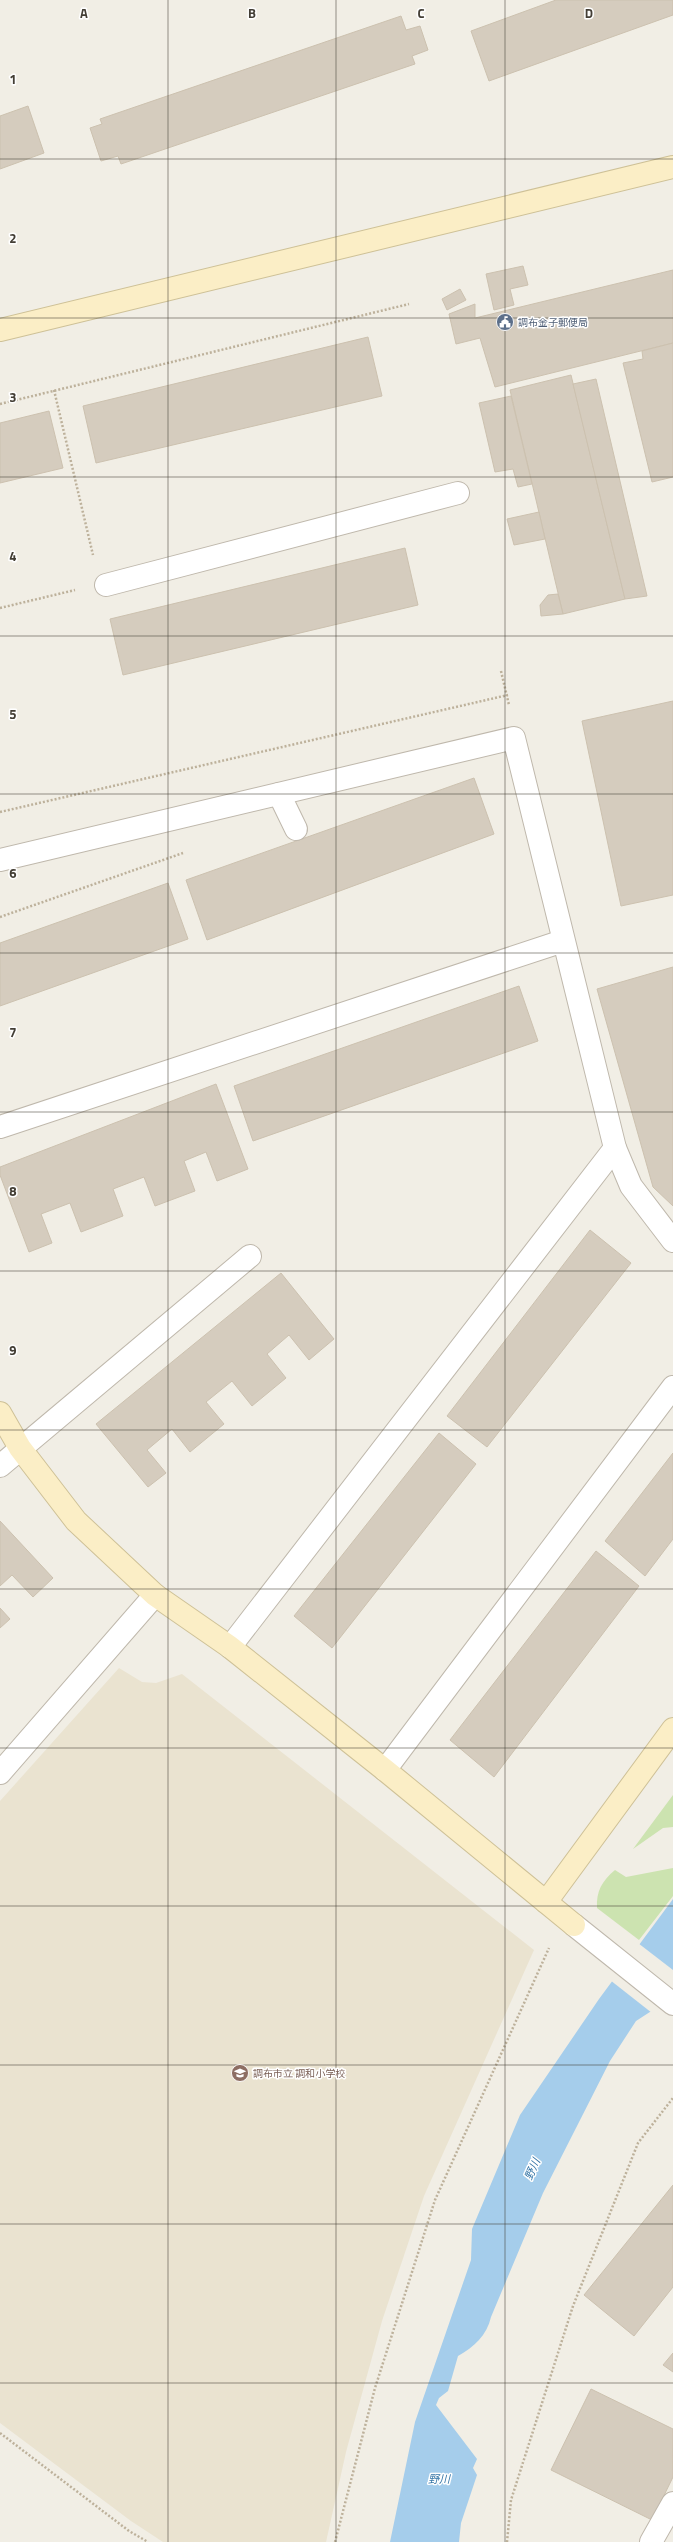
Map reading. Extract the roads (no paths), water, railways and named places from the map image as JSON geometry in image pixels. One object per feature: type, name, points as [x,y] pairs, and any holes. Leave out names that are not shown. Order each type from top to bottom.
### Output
[{"type":"street","points":[[0,330],[673,167]]},
{"type":"street","points":[[106,585],[458,493]]},
{"type":"street","points":[[0,860],[514,738],[615,1148],[631,1186],[673,1241]]},
{"type":"street","points":[[279,794],[296,829]]},
{"type":"street","points":[[0,1127],[563,941]]},
{"type":"street","points":[[230,1647],[615,1148]]},
{"type":"street","points":[[0,1466],[250,1256]]},
{"type":"street","points":[[386,1770],[673,1387]]},
{"type":"street","points":[[0,1413],[20,1448],[76,1521],[155,1595],[230,1647],[386,1770],[568,1921],[673,2004]]},
{"type":"street","points":[[0,1773],[155,1595]]},
{"type":"street","points":[[546,1902],[673,1728]]},
{"type":"street","points":[[651,2542],[673,2503]]},
{"type":"water","name":"野川","points":[[673,1899],[673,1988],[653,2010],[636,2021],[610,2061],[543,2193],[483,2335],[469,2349],[458,2356],[448,2391],[439,2398],[436,2405],[477,2459],[473,2468],[477,2475],[461,2523],[459,2542],[390,2542],[415,2422],[471,2260],[472,2229],[520,2115],[599,1999]]},
{"type":"place","name":"調布金子郵便局","points":[[505,322]]},
{"type":"place","name":"調布市立 調和小学校","points":[[240,2073]]}]
